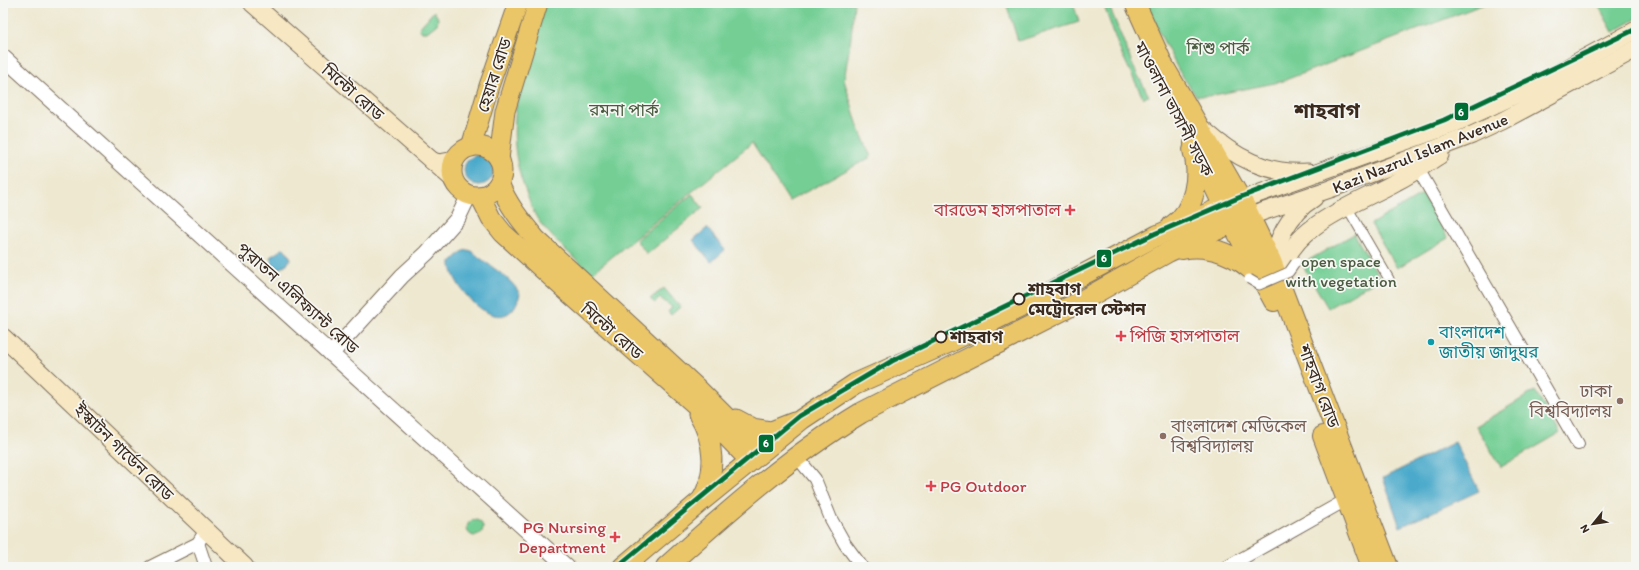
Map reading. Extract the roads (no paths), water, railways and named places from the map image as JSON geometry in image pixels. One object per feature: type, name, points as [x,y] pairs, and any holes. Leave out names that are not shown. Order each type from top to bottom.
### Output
[{"type":"highway","name":"মাওলানা ভাসানী সড়ক","points":[[1120,3],[1148,62],[1191,126]]},
{"type":"highway","name":"মাওলানা ভাসানী সড়ক","points":[[1135,3],[1191,126],[1237,211]]},
{"type":"highway","points":[[623,567],[700,501],[802,419],[855,384],[950,342],[1037,299],[1158,235],[1175,224],[1189,206],[1194,193],[1196,166],[1191,126]]},
{"type":"highway","points":[[1158,235],[1237,211]]},
{"type":"highway","points":[[666,567],[772,477],[835,429],[884,400],[1083,300],[1237,211]]},
{"type":"highway","name":"শাহবাগ রোড","points":[[1237,211],[1277,292],[1388,567]]},
{"type":"highway","points":[[1168,252],[1190,248],[1203,248],[1231,256],[1246,264],[1277,292]]},
{"type":"highway","name":"শাহবাগ রোড","points":[[1277,292],[1346,500],[1372,567]]},
{"type":"highway","points":[[756,457],[772,477]]},
{"type":"main road","name":"মিন্টো রোড","points":[[252,3],[454,180]]},
{"type":"main road","name":"হেয়ার রোড","points":[[471,147],[489,86],[518,3]]},
{"type":"main road","points":[[499,159],[487,148],[471,147],[459,154],[455,160],[453,166],[454,180],[460,189],[474,195],[494,189],[499,183],[502,171],[499,159],[505,111],[538,3]]},
{"type":"main road","name":"Kazi Nazrul Islam Avenue","points":[[1237,211],[1322,171],[1451,125],[1524,90],[1636,30]]},
{"type":"main road","name":"Kazi Nazrul Islam Avenue","points":[[1237,211],[1330,189],[1472,135],[1502,122],[1636,49]]},
{"type":"main road","points":[[1191,126],[1222,146],[1259,166],[1294,173],[1322,171]]},
{"type":"main road","points":[[1277,292],[1284,267],[1301,237],[1316,225],[1396,182],[1472,135]]},
{"type":"main road","points":[[432,161],[439,163],[455,160]]},
{"type":"main road","name":"মিন্টো রোড","points":[[499,183],[505,198],[518,218],[536,239],[756,457]]},
{"type":"main road","points":[[1277,292],[1276,250],[1282,233],[1293,217],[1308,202],[1330,189]]},
{"type":"main road","name":"মিন্টো রোড","points":[[474,195],[503,233],[561,286],[692,392]]},
{"type":"main road","name":"ইস্কাটন গার্ডেন রোড","points":[[3,336],[202,537],[245,567]]},
{"type":"main road","points":[[700,501],[709,486],[712,470],[711,444],[692,392],[704,389],[738,421],[753,428],[765,431],[778,430],[802,419]]},
{"type":"street","name":"পুরাতন এলিফ্যান্ট রোড","points":[[3,57],[567,567]]},
{"type":"street","points":[[1418,169],[1578,444]]},
{"type":"street","points":[[331,354],[402,276],[427,253],[461,214],[474,195]]},
{"type":"street","points":[[1347,207],[1389,279]]},
{"type":"street","points":[[461,214],[475,210],[491,218]]},
{"type":"street","points":[[1249,279],[1259,285],[1289,272],[1296,262]]},
{"type":"street","points":[[797,457],[815,479],[831,519],[845,544],[862,567]]},
{"type":"street","points":[[1227,567],[1346,500]]},
{"type":"street","points":[[150,567],[202,537],[206,567]]},
{"type":"water","points":[[479,155],[490,159],[494,170],[490,181],[479,185],[468,181],[464,170],[468,159]]},
{"type":"water","points":[[707,228],[725,250],[711,262],[693,240]]},
{"type":"water","points":[[284,248],[291,258],[288,263],[279,269],[273,266],[270,257]]},
{"type":"water","points":[[469,250],[505,277],[516,288],[520,294],[513,309],[503,315],[491,314],[480,308],[468,297],[459,285],[453,273],[451,262],[463,251]]},
{"type":"water","points":[[1455,442],[1479,491],[1400,527],[1383,478]]},
{"type":"place","name":"বারডেম হাসপাতাল","points":[[1070,210]]},
{"type":"place","name":"শাহবাগ মেট্রোরেল স্টেশন","points":[[1019,299]]},
{"type":"place","name":"পিজি হাসপাতাল","points":[[1121,336]]},
{"type":"place","name":"শাহবাগ","points":[[941,337]]},
{"type":"place","name":"বাংলাদেশ জাতীয় জাদুঘর","points":[[1431,342]]},
{"type":"place","name":"ঢাকা বিশ্ববিদ্যালয়","points":[[1620,401]]},
{"type":"place","name":"বাংলাদেশ মেডিকেল বিশ্ববিদ্যালয়","points":[[1163,436]]},
{"type":"place","name":"PG Outdoor","points":[[931,486]]},
{"type":"place","name":"PG Nursing Department","points":[[615,537]]},
{"type":"district","name":"শাহবাগ","points":[[1327,110]]},
{"type":"park label","name":"শিশু পার্ক","points":[[1218,48]]},
{"type":"park label","name":"রমনা পার্ক","points":[[624,110]]},
{"type":"park label","name":"open space with vegetation","points":[[1341,271]]}]
